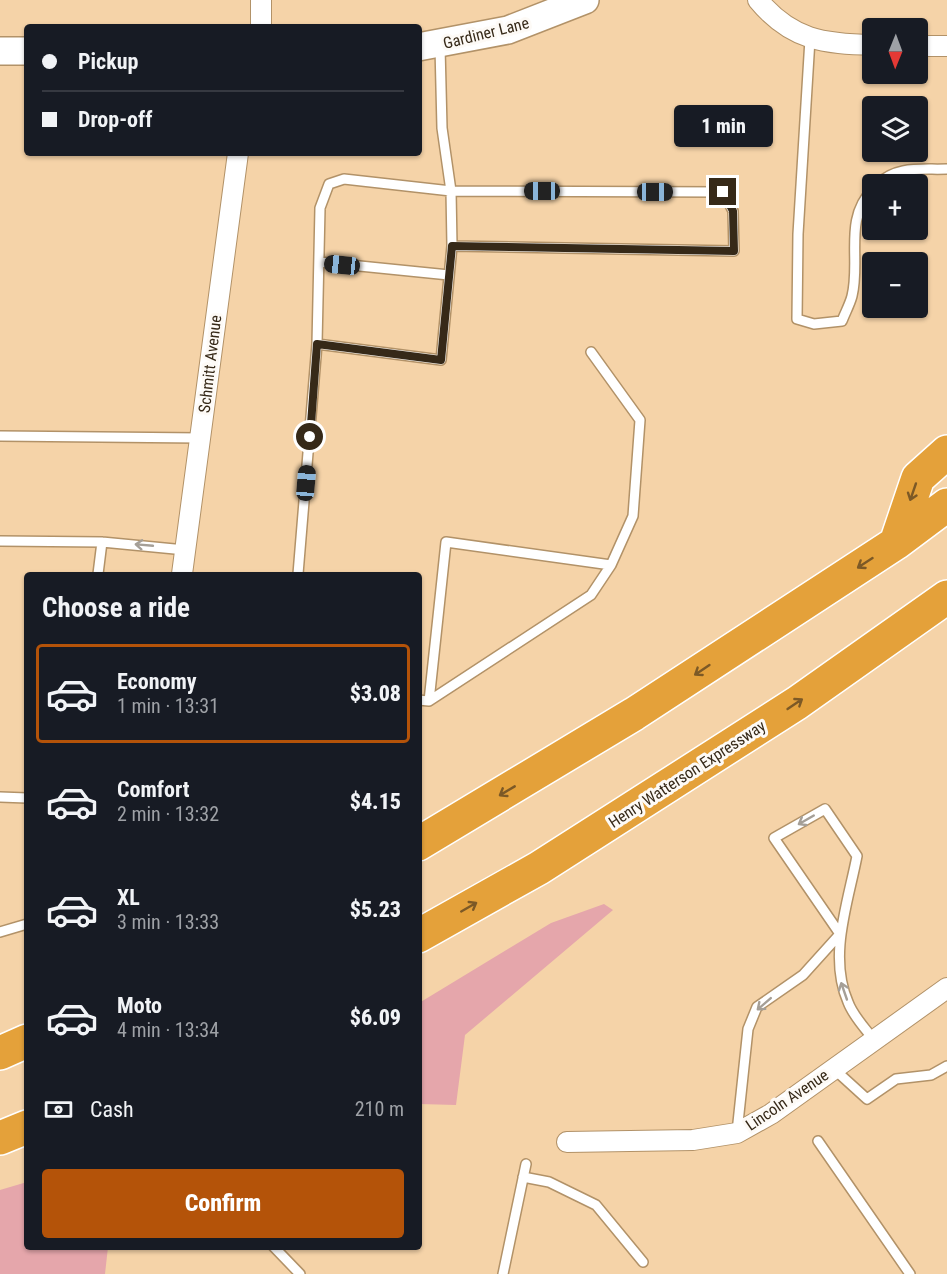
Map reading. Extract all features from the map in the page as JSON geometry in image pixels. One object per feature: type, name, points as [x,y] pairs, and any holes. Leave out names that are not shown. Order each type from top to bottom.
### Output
[{"type":"highway","points":[[896,543],[918,478],[947,452]]},
{"type":"highway","points":[[422,842],[634,714],[896,543],[947,505]]},
{"type":"highway","name":"Henry Watterson Expressway","points":[[422,934],[538,868],[777,716],[947,597]]},
{"type":"highway","points":[[0,1053],[24,1042]]},
{"type":"highway","points":[[0,1138],[24,1128]]},
{"type":"street","points":[[261,0],[261,24]]},
{"type":"street","name":"Gardiner Lane","points":[[429,46],[508,30],[585,0]]},
{"type":"street","points":[[758,0],[771,16],[786,27],[810,39],[837,45],[862,45]]},
{"type":"street","points":[[928,46],[947,46]]},
{"type":"street","points":[[0,51],[24,51]]},
{"type":"street","name":"Schmitt Avenue","points":[[182,572],[238,156]]},
{"type":"street","name":"Lincoln Avenue","points":[[567,1142],[693,1140],[737,1133],[771,1114],[947,988]]},
{"type":"lane","points":[[810,39],[797,257],[797,320],[814,324],[842,321],[853,295],[855,225],[862,205]]},
{"type":"lane","points":[[317,344],[441,360],[452,246],[451,191],[429,46]]},
{"type":"lane","points":[[894,174],[905,169],[947,169]]},
{"type":"lane","points":[[298,572],[317,344],[320,208],[329,184],[344,179],[451,191],[723,192],[733,211],[734,251],[452,246]]},
{"type":"lane","points":[[320,262],[449,275]]},
{"type":"lane","points":[[422,700],[429,701],[591,595],[611,565],[633,516],[640,420],[591,352]]},
{"type":"lane","points":[[0,436],[200,438]]},
{"type":"lane","points":[[0,541],[102,542],[185,550]]},
{"type":"lane","points":[[98,572],[102,542]]},
{"type":"lane","points":[[429,701],[446,542],[611,565]]},
{"type":"lane","points":[[0,797],[24,798]]},
{"type":"lane","points":[[840,934],[774,838],[825,809],[857,856],[840,934],[840,979],[848,1004],[874,1040]]},
{"type":"lane","points":[[0,932],[24,925]]},
{"type":"lane","points":[[737,1133],[748,1029],[757,1007],[803,975],[840,934]]},
{"type":"lane","points":[[834,1069],[867,1100],[896,1079],[932,1075],[947,1066]]},
{"type":"lane","points":[[818,1141],[910,1274]]},
{"type":"lane","points":[[503,1274],[526,1164]]},
{"type":"lane","points":[[523,1177],[549,1182],[596,1205],[643,1262]]},
{"type":"lane","points":[[276,1250],[300,1274]]},
{"type":"shaded area","points":[[604,904],[613,910],[465,1035],[456,1105],[422,1104],[422,1001],[551,923]]},
{"type":"shaded area","points":[[24,1183],[24,1250],[108,1250],[105,1274],[0,1274],[0,1190]]},
{"type":"route","points":[[310,437],[317,344],[441,360],[452,246],[734,251],[733,211],[723,192]]}]
